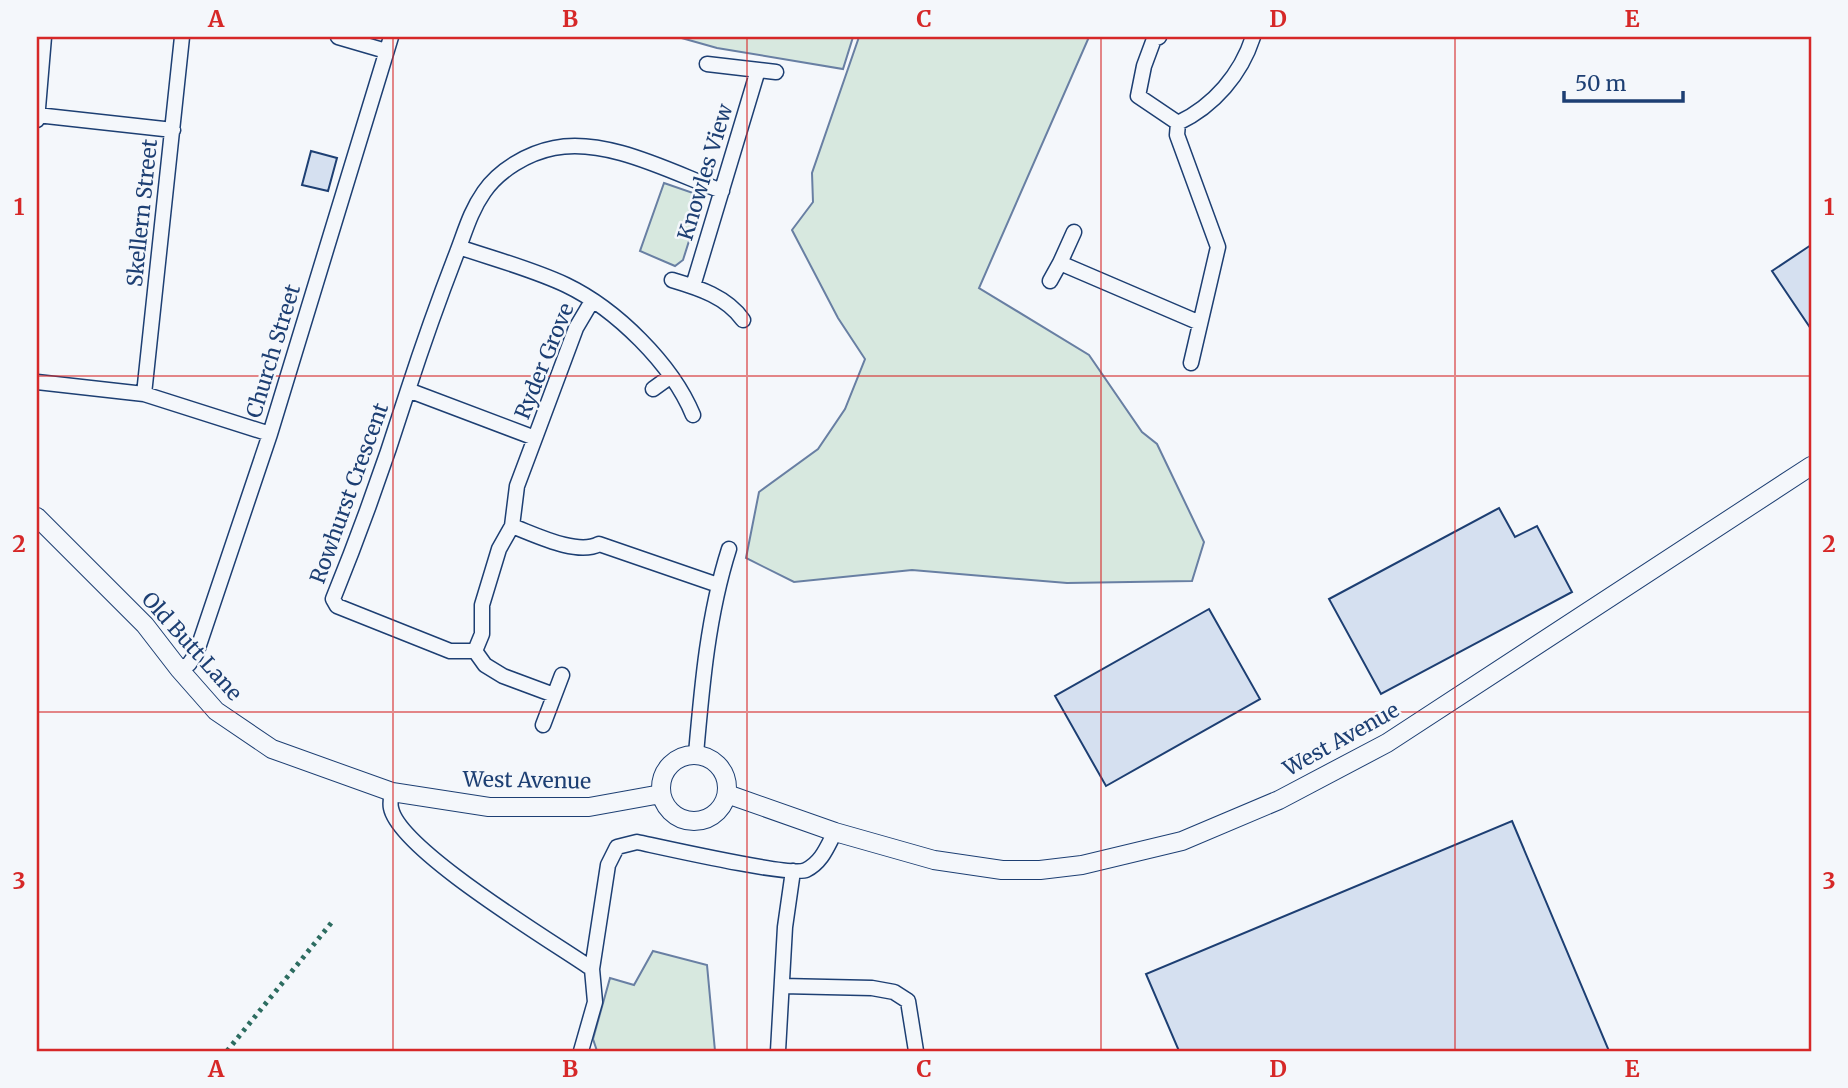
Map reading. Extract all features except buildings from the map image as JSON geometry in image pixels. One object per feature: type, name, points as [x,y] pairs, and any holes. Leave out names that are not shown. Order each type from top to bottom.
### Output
[{"type":"street","points":[[44,37],[37,118],[173,130]]},
{"type":"street","name":"Skellern Street","points":[[144,394],[182,37]]},
{"type":"street","points":[[338,37],[389,44]]},
{"type":"street","points":[[1159,37],[1154,39],[1144,66],[1138,96],[1178,123]]},
{"type":"street","points":[[1178,123],[1198,114],[1226,87],[1250,47],[1253,37]]},
{"type":"street","name":"Church Street","points":[[179,669],[189,664],[196,654],[270,434],[389,44]]},
{"type":"street","points":[[707,64],[776,72]]},
{"type":"street","name":"Knowles View","points":[[693,286],[758,70]]},
{"type":"street","points":[[1178,123],[1177,135],[1218,247],[1191,363]]},
{"type":"street","name":"Rowhurst Crescent","points":[[475,651],[450,652],[337,606],[333,599],[358,537],[427,330],[468,218],[486,189],[506,170],[532,154],[555,148],[575,146],[618,152],[722,191]]},
{"type":"street","points":[[1050,281],[1074,232]]},
{"type":"street","name":"Ryder Grove","points":[[459,247],[567,285],[609,311],[671,376],[684,394],[693,415]]},
{"type":"street","points":[[1060,263],[1200,323]]},
{"type":"street","points":[[672,280],[693,286],[730,305],[743,320]]},
{"type":"street","name":"Ryder Grove","points":[[536,438],[576,328],[592,301]]},
{"type":"street","points":[[653,389],[671,376]]},
{"type":"street","points":[[37,382],[144,394],[270,434]]},
{"type":"street","name":"Rowhurst Crescent","points":[[408,390],[536,438]]},
{"type":"street","points":[[536,438],[517,486],[512,526],[499,549],[482,605],[482,634],[475,651],[485,665],[503,676],[554,695]]},
{"type":"street","name":"West Avenue","points":[[727,794],[835,832],[934,860],[1002,870],[1040,870],[1082,865],[1182,841],[1279,800],[1387,743],[1811,467]]},
{"type":"street","name":"Old Butt Lane","points":[[37,517],[145,625],[216,711],[272,749],[392,792]]},
{"type":"street","points":[[512,526],[564,545],[592,547],[599,544],[718,585]]},
{"type":"street","points":[[696,754],[718,585],[729,549]]},
{"type":"street","points":[[543,725],[562,675]]},
{"type":"street","points":[[696,754],[716,763],[726,777],[727,794],[722,805],[710,817],[694,821],[678,817],[667,807],[661,794],[666,769],[680,757],[696,754]]},
{"type":"street","points":[[392,792],[390,808],[396,821],[413,842],[460,880],[592,969]]},
{"type":"street","name":"West Avenue","points":[[392,792],[489,807],[542,808],[589,807],[661,794]]},
{"type":"street","points":[[581,1051],[595,1002],[592,969],[608,865],[617,847],[637,842],[803,872],[820,860],[835,832]]},
{"type":"street","points":[[778,1051],[786,927],[793,871]]},
{"type":"street","points":[[782,986],[872,988],[894,992],[908,1001],[916,1051]]},
{"type":"shaded area","points":[[678,37],[853,37],[843,69],[717,48]]},
{"type":"shaded area","points":[[859,37],[1089,37],[979,288],[1089,355],[1142,432],[1157,444],[1204,542],[1192,581],[1067,583],[912,570],[794,582],[746,558],[759,492],[818,449],[845,409],[865,359],[838,318],[792,230],[813,202],[812,173]]},
{"type":"shaded area","points":[[664,183],[696,194],[701,203],[683,260],[675,266],[640,251]]},
{"type":"shaded area","points":[[653,951],[707,965],[715,1051],[597,1051],[593,1039],[610,978],[634,985]]},
{"type":"hedge","points":[[227,1051],[332,922]]}]
